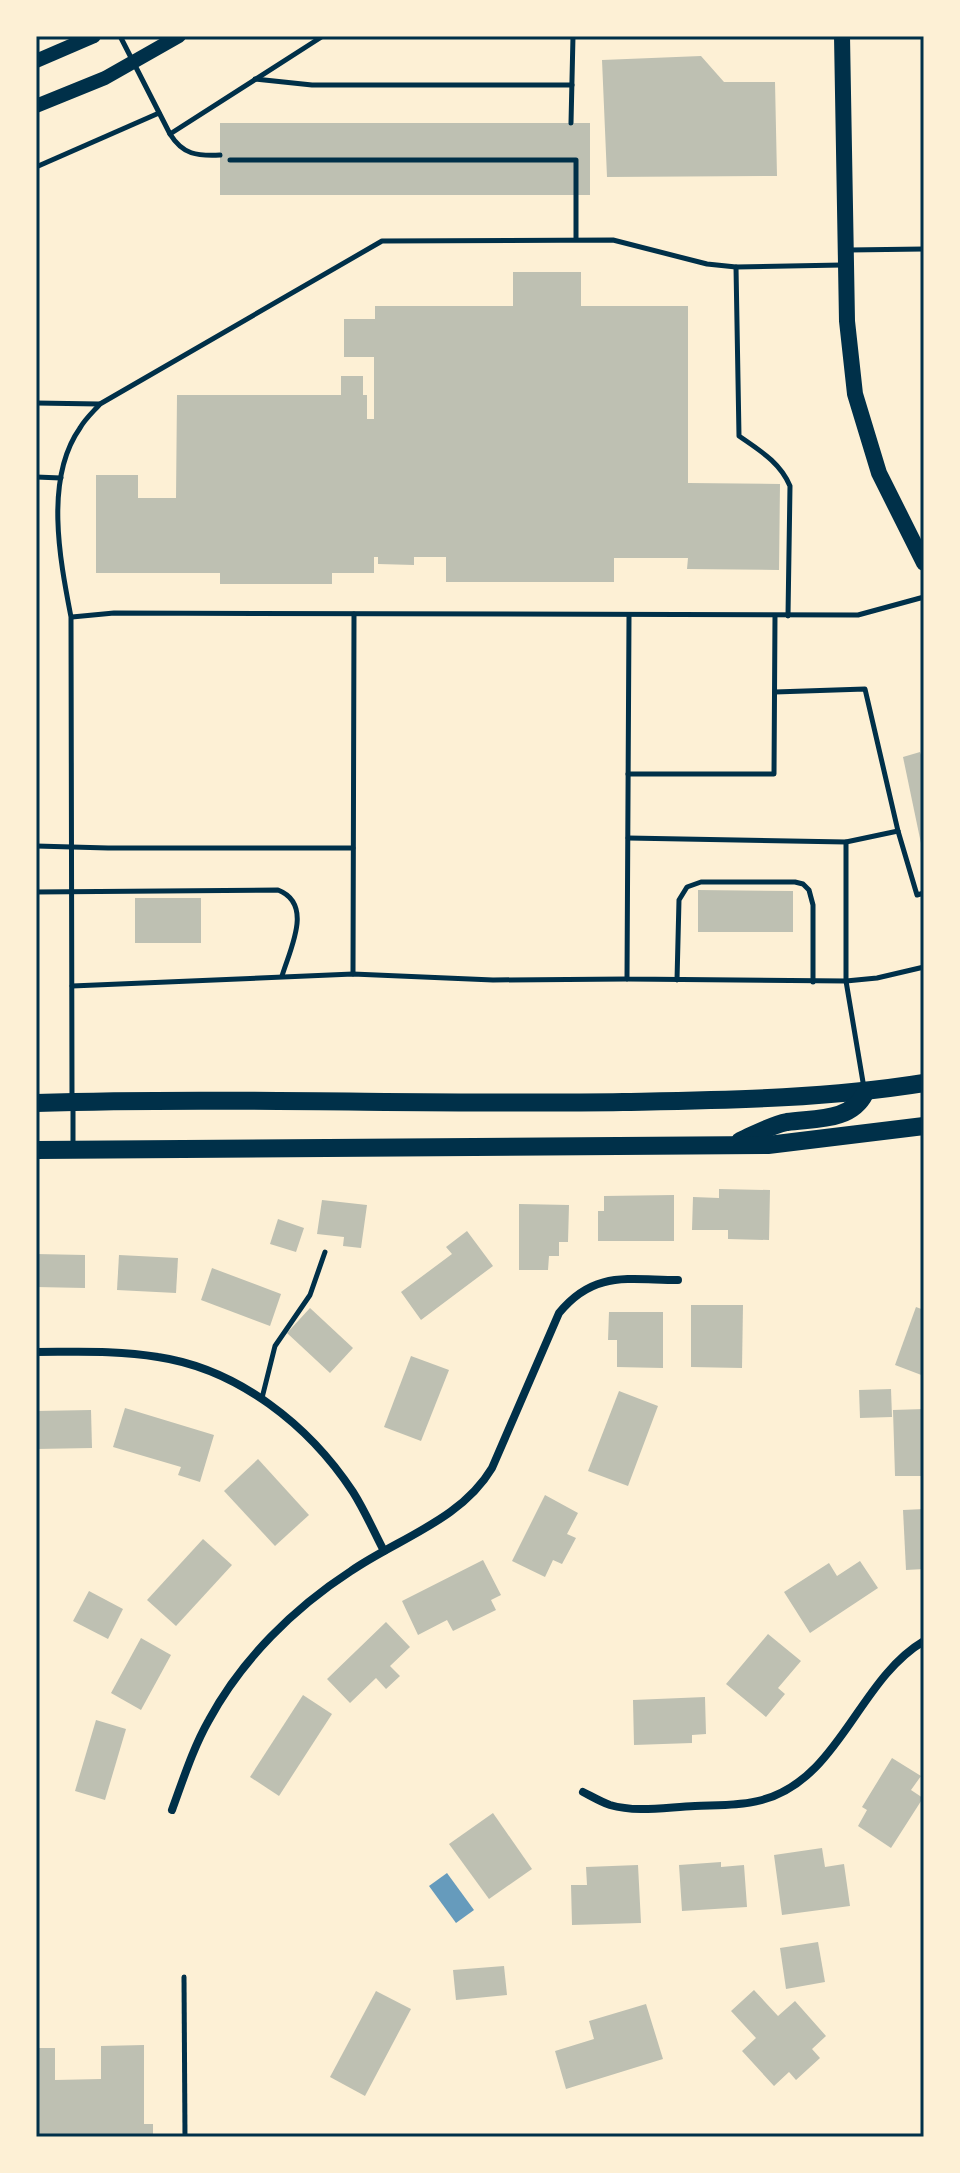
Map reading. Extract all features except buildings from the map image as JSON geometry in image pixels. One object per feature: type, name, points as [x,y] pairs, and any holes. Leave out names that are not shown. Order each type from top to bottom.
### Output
[{"type":"main road","points":[[842,36],[850,356],[865,432],[888,494],[924,563]]},
{"type":"main road","points":[[36,1103],[535,1103],[749,1099],[865,1093],[924,1083]]},
{"type":"main road","points":[[730,1145],[784,1122],[842,1113],[859,1105],[865,1093]]},
{"type":"main road","points":[[36,1150],[768,1145],[924,1126]]},
{"type":"street","points":[[36,61],[94,36]]},
{"type":"street","points":[[36,106],[105,78],[179,36]]},
{"type":"street","points":[[172,1810],[209,1719],[272,1634],[310,1600],[352,1570],[468,1500],[482,1485],[559,1313],[572,1297],[590,1285],[610,1280],[678,1280]]},
{"type":"street","points":[[36,1352],[102,1352],[159,1357],[212,1372],[262,1398],[312,1439],[353,1492],[384,1551]]},
{"type":"street","points":[[583,1792],[608,1805],[633,1809],[740,1804],[763,1800],[793,1787],[815,1768],[887,1671],[903,1654],[924,1641]]},
{"type":"lane","points":[[120,36],[170,134],[188,154],[220,155]]},
{"type":"lane","points":[[170,134],[323,36]]},
{"type":"lane","points":[[571,123],[573,36]]},
{"type":"lane","points":[[842,36],[893,36]]},
{"type":"lane","points":[[255,79],[312,85],[572,85]]},
{"type":"lane","points":[[36,167],[159,113]]},
{"type":"lane","points":[[230,160],[576,160],[576,239]]},
{"type":"lane","points":[[73,1149],[71,617],[58,548],[61,478],[78,429],[100,404],[382,241],[613,240],[707,264],[736,267],[924,249]]},
{"type":"lane","points":[[736,267],[739,436],[773,460],[785,473],[790,486],[788,616]]},
{"type":"lane","points":[[36,403],[100,404]]},
{"type":"lane","points":[[36,477],[61,478]]},
{"type":"lane","points":[[71,617],[114,613],[858,615],[924,597]]},
{"type":"lane","points":[[353,974],[354,614]]},
{"type":"lane","points":[[627,979],[629,616]]},
{"type":"lane","points":[[628,774],[774,774],[775,616]]},
{"type":"lane","points":[[775,692],[865,689],[898,831],[917,895],[924,893]]},
{"type":"lane","points":[[628,838],[846,842],[898,831]]},
{"type":"lane","points":[[846,842],[846,981],[865,1093]]},
{"type":"lane","points":[[36,846],[353,848]]},
{"type":"lane","points":[[677,980],[679,900],[687,887],[701,882],[795,882],[803,884],[812,897],[813,982]]},
{"type":"lane","points":[[36,892],[264,889],[287,893],[298,911],[282,976]]},
{"type":"lane","points":[[72,986],[353,974],[493,980],[813,982],[877,978],[924,967]]},
{"type":"lane","points":[[262,1398],[275,1346],[310,1295],[325,1252]]},
{"type":"lane","points":[[184,1977],[185,2137]]},
{"type":"water","points":[[447,1873],[474,1910],[456,1923],[429,1886]]}]
